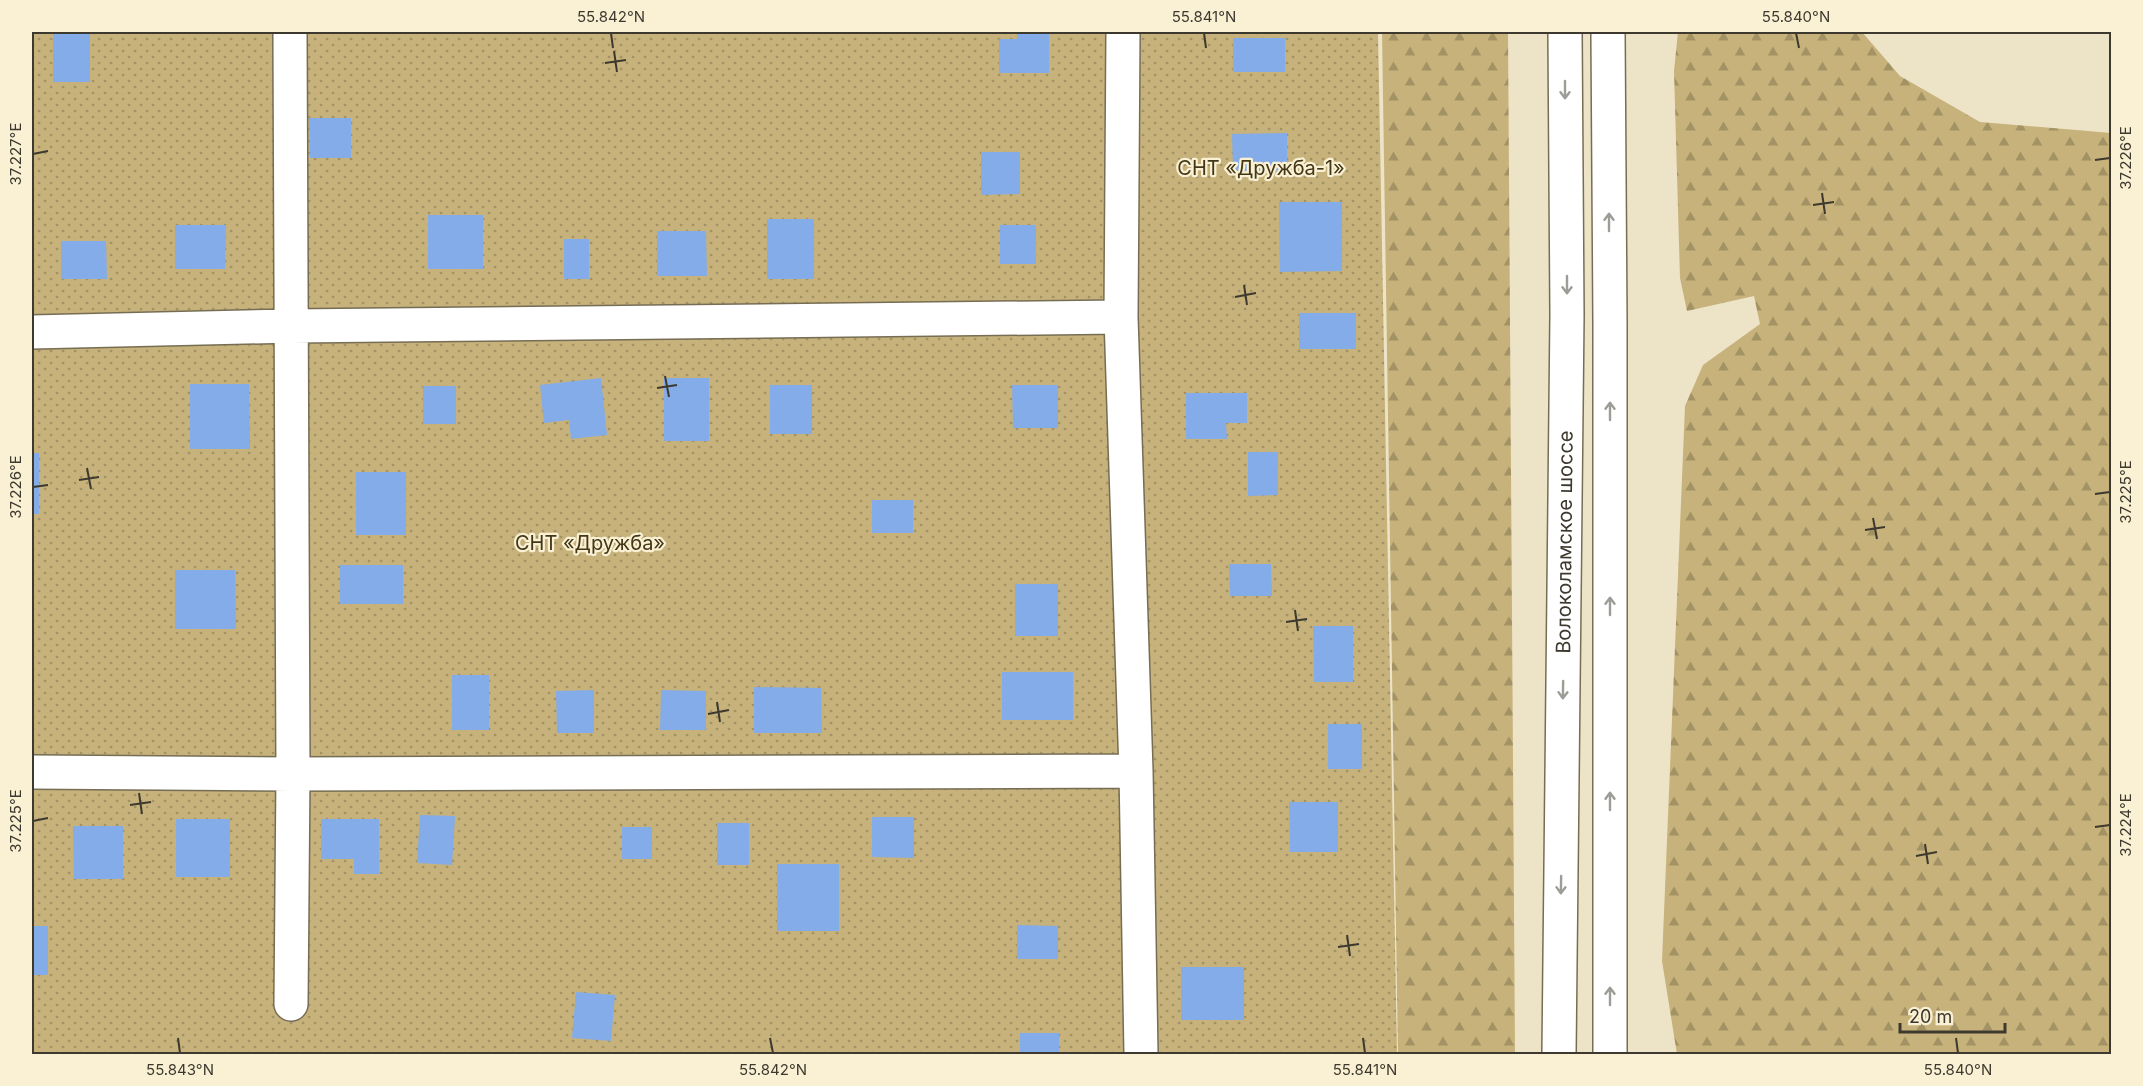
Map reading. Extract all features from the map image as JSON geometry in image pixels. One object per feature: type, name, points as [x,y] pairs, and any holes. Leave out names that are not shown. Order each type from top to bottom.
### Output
[{"type":"main road","points":[[290,32],[293,774],[291,1004]]},
{"type":"main road","points":[[1123,32],[1121,317],[1136,771],[1140,1054]]},
{"type":"main road","name":"Волоколамское шоссе","points":[[1559,1054],[1567,315],[1565,32]]},
{"type":"main road","points":[[1608,32],[1610,1054]]},
{"type":"main road","points":[[32,332],[292,326],[1121,317]]},
{"type":"main road","points":[[32,772],[293,774],[1136,771]]},
{"type":"green space","name":"СНТ «Дружба»","points":[[32,32],[1378,32],[1397,1054],[32,1054]]},
{"type":"green space","points":[[1382,32],[1508,32],[1515,1054],[1398,1054]]},
{"type":"green space","points":[[1678,32],[1862,32],[1900,76],[1980,122],[2111,133],[2111,1054],[1677,1054],[1662,961],[1685,406],[1703,365],[1760,324],[1754,296],[1687,311],[1680,278],[1674,71]]},
{"type":"building","points":[[1017,32],[1049,32],[1049,73],[999,73],[999,39],[1017,39]]},
{"type":"building","points":[[53,33],[90,33],[90,82],[53,82]]},
{"type":"building","points":[[1233,38],[1285,38],[1285,72],[1233,72]]},
{"type":"building","points":[[309,118],[351,118],[351,158],[310,158]]},
{"type":"building","points":[[1287,133],[1287,171],[1233,172],[1232,134]]},
{"type":"building","points":[[981,152],[1020,152],[1020,194],[981,195]]},
{"type":"building","points":[[1279,202],[1342,202],[1342,271],[1280,272]]},
{"type":"building","points":[[428,215],[483,215],[483,269],[428,269]]},
{"type":"building","points":[[767,219],[814,219],[814,279],[767,279]]},
{"type":"building","points":[[175,225],[226,225],[225,269],[175,269]]},
{"type":"building","points":[[1000,225],[1036,225],[1036,264],[1000,264]]},
{"type":"building","points":[[657,231],[706,231],[707,276],[657,276]]},
{"type":"building","points":[[564,239],[589,239],[589,279],[564,279]]},
{"type":"building","points":[[61,241],[106,241],[107,279],[61,279]]},
{"type":"building","points":[[1299,313],[1356,313],[1356,349],[1299,349]]},
{"type":"building","points":[[601,378],[607,435],[571,439],[569,420],[544,423],[540,385]]},
{"type":"building","points":[[664,378],[709,378],[709,441],[664,441]]},
{"type":"building","points":[[190,384],[249,384],[250,449],[190,449]]},
{"type":"building","points":[[770,385],[812,385],[812,434],[770,434]]},
{"type":"building","points":[[1012,385],[1058,385],[1058,428],[1013,428]]},
{"type":"building","points":[[423,386],[456,386],[456,424],[423,424]]},
{"type":"building","points":[[1186,393],[1247,393],[1247,423],[1226,423],[1227,439],[1186,439]]},
{"type":"building","points":[[1248,452],[1278,452],[1278,495],[1248,496]]},
{"type":"building","points":[[32,453],[39,453],[39,514],[32,514]]},
{"type":"building","points":[[356,472],[406,472],[406,535],[356,535]]},
{"type":"building","points":[[872,500],[913,500],[913,533],[872,533]]},
{"type":"building","points":[[1229,564],[1271,564],[1272,596],[1230,596]]},
{"type":"building","points":[[340,565],[403,565],[403,604],[340,604]]},
{"type":"building","points":[[175,570],[235,570],[236,629],[175,629]]},
{"type":"building","points":[[1015,584],[1058,584],[1058,636],[1015,636]]},
{"type":"building","points":[[1313,626],[1353,626],[1353,682],[1314,682]]},
{"type":"building","points":[[1002,672],[1073,672],[1073,720],[1002,720]]},
{"type":"building","points":[[452,675],[489,675],[489,730],[452,730]]},
{"type":"building","points":[[754,687],[821,688],[822,733],[754,733]]},
{"type":"building","points":[[594,690],[594,733],[557,733],[556,691]]},
{"type":"building","points":[[661,690],[706,691],[706,730],[660,730]]},
{"type":"building","points":[[1328,724],[1362,724],[1362,769],[1328,769]]},
{"type":"building","points":[[1289,802],[1338,802],[1338,852],[1290,852]]},
{"type":"building","points":[[420,815],[455,816],[452,865],[417,863]]},
{"type":"building","points":[[872,817],[914,817],[914,858],[872,857]]},
{"type":"building","points":[[176,819],[230,819],[230,877],[176,877]]},
{"type":"building","points":[[321,819],[379,819],[379,874],[354,874],[354,859],[321,859]]},
{"type":"building","points":[[717,823],[749,823],[749,865],[717,865]]},
{"type":"building","points":[[73,826],[123,826],[123,879],[74,879]]},
{"type":"building","points":[[622,827],[652,827],[652,859],[622,859]]},
{"type":"building","points":[[777,864],[839,864],[839,931],[777,931]]},
{"type":"building","points":[[1017,925],[1058,926],[1058,959],[1017,959]]},
{"type":"building","points":[[32,926],[48,926],[48,975],[32,975]]},
{"type":"building","points":[[1181,967],[1244,967],[1244,1020],[1181,1020]]},
{"type":"building","points":[[576,992],[615,995],[611,1041],[572,1038]]},
{"type":"building","points":[[1020,1033],[1059,1033],[1059,1054],[1020,1054]]},
{"type":"park label","name":"СНТ «Дружба-1»","points":[[1261,168]]}]
